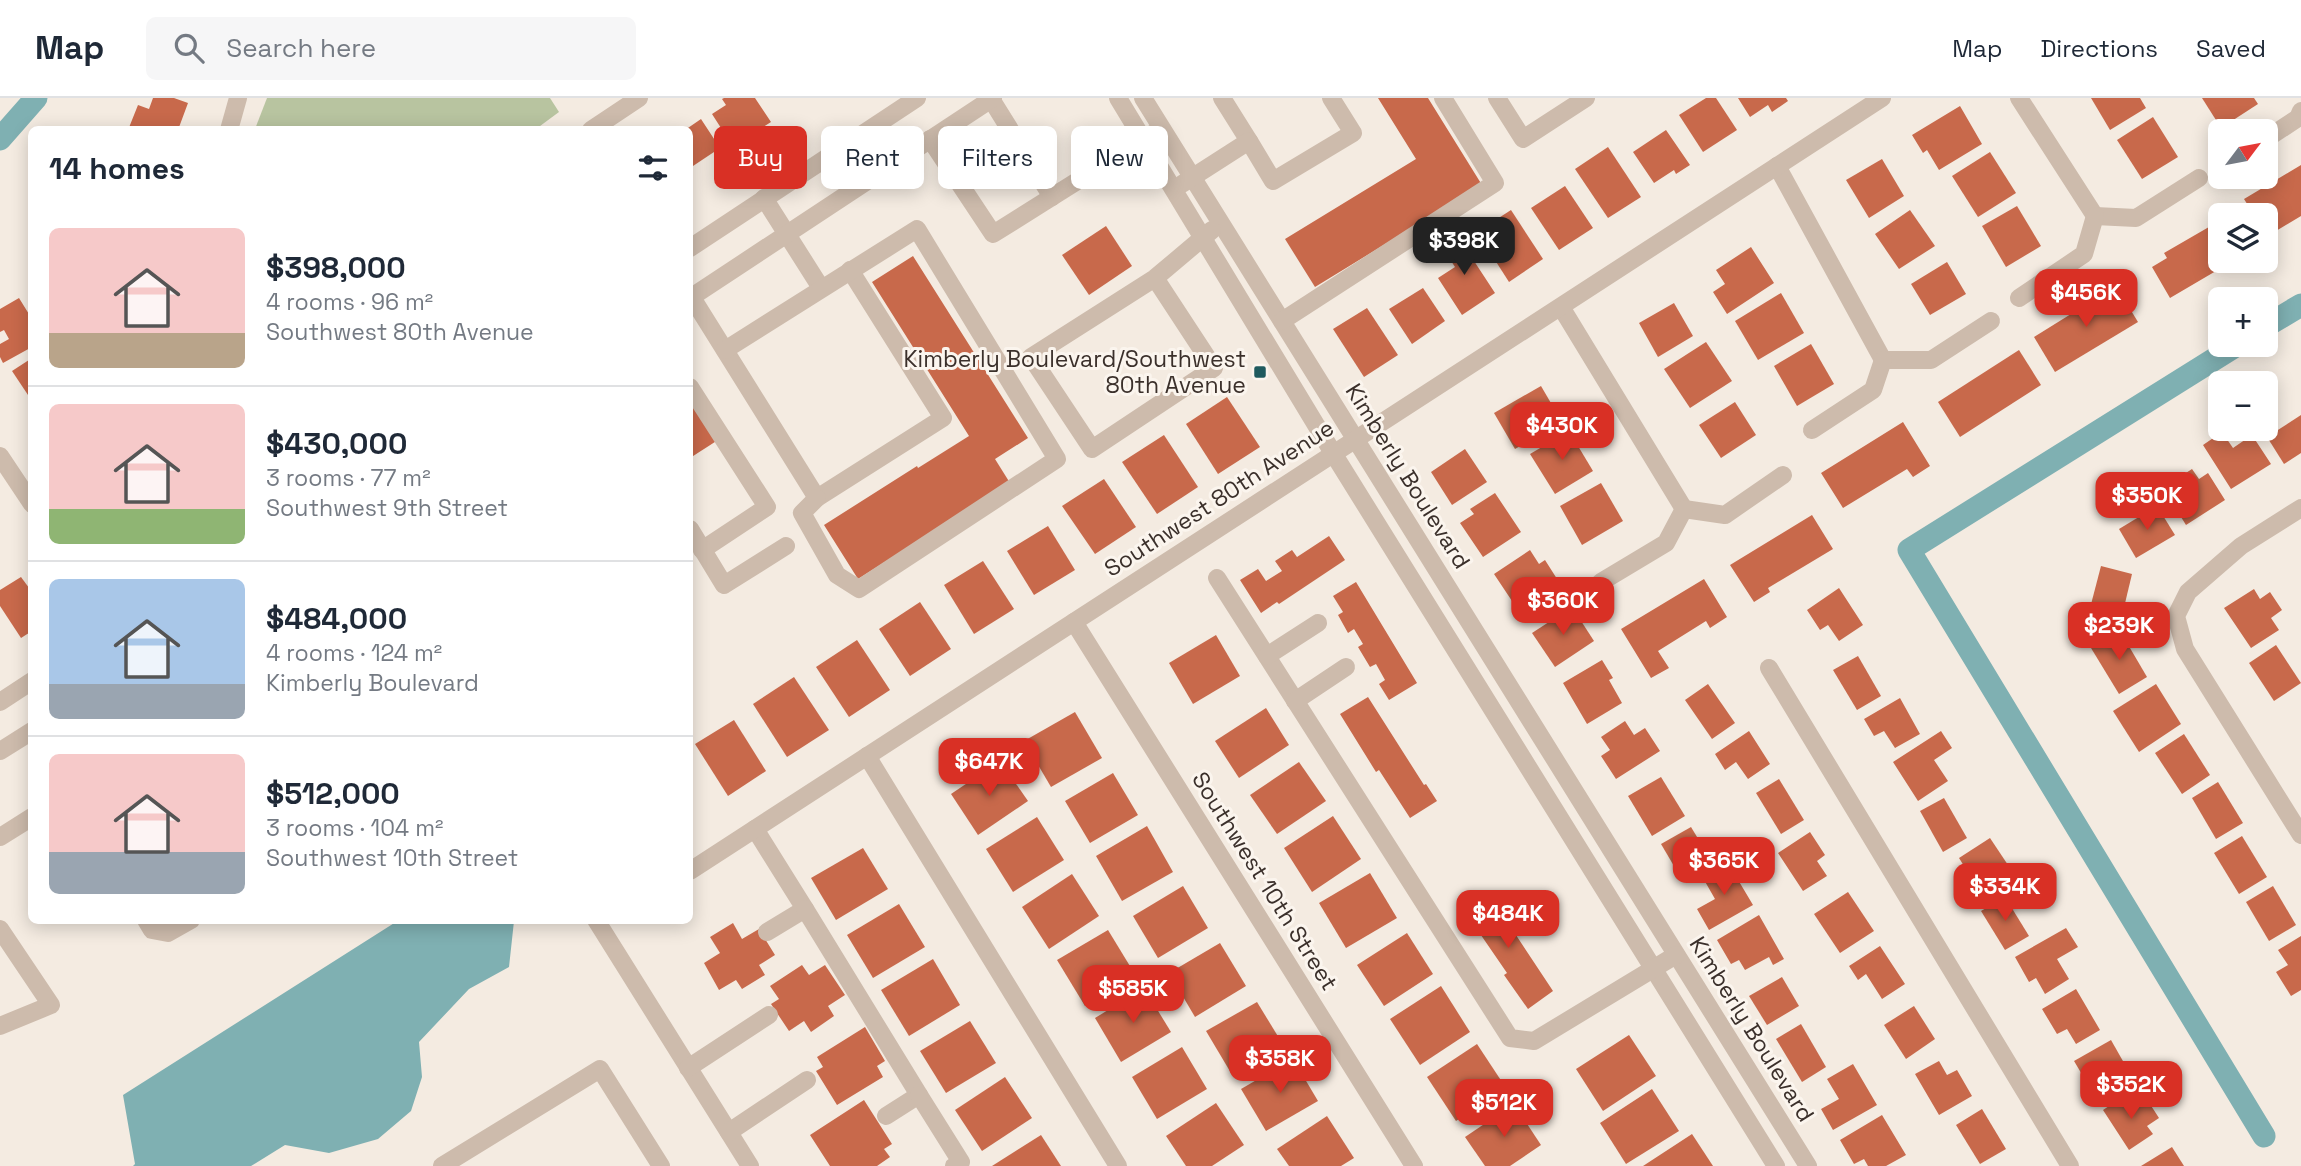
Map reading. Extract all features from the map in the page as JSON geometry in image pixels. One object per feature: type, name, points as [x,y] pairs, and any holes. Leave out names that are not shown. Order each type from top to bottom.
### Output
[{"type":"street","points":[[230,126],[238,98]]},
{"type":"street","points":[[597,126],[639,98]]},
{"type":"street","points":[[693,246],[917,98]]},
{"type":"street","points":[[1118,98],[1135,126]]},
{"type":"street","name":"Kimberly Boulevard","points":[[1143,98],[1161,126]]},
{"type":"street","points":[[1222,98],[1273,181],[1353,133],[1331,98]]},
{"type":"street","points":[[1282,321],[1495,183],[1443,98]]},
{"type":"street","points":[[1497,98],[1523,139],[1586,98]]},
{"type":"street","name":"Southwest 80th Avenue","points":[[693,869],[1882,98]]},
{"type":"street","points":[[2019,98],[2095,216],[2084,254],[2019,299]]},
{"type":"street","points":[[693,295],[992,99],[1052,197]]},
{"type":"street","points":[[2278,131],[2298,118],[2301,111]]},
{"type":"street","name":"Kimberly Boulevard","points":[[1168,138],[1808,1166]]},
{"type":"street","points":[[930,139],[993,234],[1071,185]]},
{"type":"street","points":[[1174,190],[1249,141]]},
{"type":"street","points":[[1777,166],[1883,360],[1873,390],[1812,430]]},
{"type":"street","points":[[2095,216],[2136,219],[2199,178]]},
{"type":"street","points":[[1168,180],[1333,453],[1776,1166]]},
{"type":"street","points":[[764,198],[821,288]]},
{"type":"street","points":[[1155,278],[1214,368],[1092,449],[1031,357],[1155,278],[1220,222]]},
{"type":"street","points":[[725,350],[821,288],[850,270],[917,229],[1057,459],[859,589],[837,575],[802,513],[817,498],[943,418],[850,270]]},
{"type":"street","points":[[693,302],[817,498]]},
{"type":"street","points":[[1561,307],[1684,509]]},
{"type":"street","points":[[1883,360],[1931,360],[1991,321]]},
{"type":"street","points":[[693,392],[767,507],[702,550]]},
{"type":"street","points":[[0,456],[28,498]]},
{"type":"street","points":[[1684,509],[1725,515],[1783,475]]},
{"type":"street","points":[[2301,508],[2241,546],[2189,592],[2176,615],[2185,649],[2301,835]]},
{"type":"street","points":[[1601,582],[1666,542],[1684,509]]},
{"type":"street","points":[[693,534],[724,585],[786,546]]},
{"type":"street","points":[[1217,578],[1510,1038],[1534,1041],[1676,955]]},
{"type":"street","name":"Southwest 10th Street","points":[[1074,622],[1414,1166]]},
{"type":"street","points":[[1267,656],[1318,623]]},
{"type":"street","points":[[1295,701],[1346,667]]},
{"type":"street","points":[[1769,668],[2070,1166]]},
{"type":"street","points":[[0,702],[28,684]]},
{"type":"street","points":[[0,751],[28,734]]},
{"type":"street","points":[[867,756],[1118,1166]]},
{"type":"street","points":[[0,837],[28,820]]},
{"type":"street","points":[[755,829],[960,1165]]},
{"type":"street","points":[[768,932],[804,909]]},
{"type":"street","points":[[148,924],[152,930],[169,933],[184,924]]},
{"type":"street","points":[[605,924],[688,1068],[750,1166]]},
{"type":"street","points":[[0,929],[51,1005],[0,1026]]},
{"type":"street","points":[[688,1068],[769,1015]]},
{"type":"street","points":[[442,1166],[600,1069],[661,1166]]},
{"type":"street","points":[[729,1132],[807,1080]]},
{"type":"street","points":[[886,1116],[919,1095]]},
{"type":"green space","points":[[267,98],[550,98],[559,112],[540,126],[256,126]]},
{"type":"water","points":[[393,924],[514,924],[509,967],[469,989],[419,1042],[422,1077],[411,1111],[378,1139],[329,1153],[285,1145],[251,1166],[133,1166],[135,1164],[123,1095]]},
{"type":"building","points":[[153,98],[174,98],[188,103],[179,126],[130,126],[138,105],[149,109]]},
{"type":"building","points":[[755,98],[771,122],[765,126],[720,126],[712,114],[726,105],[722,99]]},
{"type":"building","points":[[1378,98],[1428,98],[1482,185],[1315,287],[1285,239],[1416,159]]},
{"type":"building","points":[[1706,98],[1716,98],[1737,130],[1703,152],[1679,115]]},
{"type":"building","points":[[1738,98],[1786,98],[1788,101],[1772,112],[1768,105],[1750,117]]},
{"type":"building","points":[[2091,98],[2140,98],[2146,108],[2110,130]]},
{"type":"building","points":[[2202,98],[2254,98],[2258,104],[2235,119],[2215,119]]},
{"type":"building","points":[[1960,106],[1982,144],[1939,170],[1927,150],[1923,153],[1912,135]]},
{"type":"building","points":[[2153,117],[2178,157],[2142,179],[2117,140]]},
{"type":"building","points":[[701,119],[714,139],[714,152],[693,166],[693,126],[691,126]]},
{"type":"building","points":[[1666,130],[1690,165],[1676,174],[1674,170],[1654,183],[1633,152]]},
{"type":"building","points":[[1608,147],[1641,197],[1608,218],[1575,169]]},
{"type":"building","points":[[1990,152],[2016,193],[1978,217],[1952,176]]},
{"type":"building","points":[[1882,159],[1904,196],[1869,218],[1846,180]]},
{"type":"building","points":[[2301,165],[2301,216],[2278,230],[2278,203],[2246,203],[2244,199],[2261,189],[2278,189],[2278,179]]},
{"type":"building","points":[[1565,186],[1593,228],[1559,250],[1531,208]]},
{"type":"building","points":[[2017,206],[2041,246],[2006,267],[1982,226]]},
{"type":"building","points":[[1511,210],[1543,259],[1509,282],[1477,232]]},
{"type":"building","points":[[1910,210],[1935,246],[1899,269],[1875,234]]},
{"type":"building","points":[[1106,226],[1132,266],[1089,295],[1062,255]]},
{"type":"building","points":[[2208,228],[2208,273],[2213,273],[2170,298],[2152,267],[2167,258],[2164,253]]},
{"type":"building","points":[[1455,232],[1495,293],[1462,315],[1438,278],[1455,267],[1439,242]]},
{"type":"building","points":[[1751,247],[1774,283],[1727,314],[1713,292],[1725,284],[1716,270]]},
{"type":"building","points":[[913,256],[1028,438],[995,459],[1010,483],[858,579],[824,525],[969,436],[872,282]]},
{"type":"building","points":[[1947,262],[1966,294],[1930,315],[1911,284]]},
{"type":"building","points":[[2116,286],[2138,322],[2055,372],[2034,337]]},
{"type":"building","points":[[1423,288],[1445,321],[1412,344],[1389,309]]},
{"type":"building","points":[[1781,293],[1804,333],[1758,360],[1735,321]]},
{"type":"building","points":[[19,298],[28,313],[28,349],[3,363],[0,344],[9,339],[4,330],[0,332],[0,309]]},
{"type":"building","points":[[1674,303],[1693,336],[1658,357],[1639,323]]},
{"type":"building","points":[[1367,308],[1398,355],[1364,377],[1333,329]]},
{"type":"building","points":[[1706,342],[1732,381],[1690,408],[1664,369]]},
{"type":"building","points":[[1811,344],[1834,384],[1797,406],[1774,366]]},
{"type":"building","points":[[2019,350],[2041,385],[1960,437],[1938,402]]},
{"type":"building","points":[[28,361],[28,395],[12,371]]},
{"type":"building","points":[[1541,386],[1562,422],[1515,449],[1494,413]]},
{"type":"building","points":[[1227,397],[1260,447],[1218,474],[1186,424]]},
{"type":"building","points":[[693,402],[718,440],[693,456]]},
{"type":"building","points":[[1735,402],[1756,435],[1721,458],[1699,425]]},
{"type":"building","points":[[2301,415],[2301,453],[2284,464],[2270,441],[2278,441],[2278,430]]},
{"type":"building","points":[[1903,422],[1930,466],[1913,477],[1907,469],[1843,508],[1821,473]]},
{"type":"building","points":[[1569,431],[1593,471],[1555,494],[1530,454]]},
{"type":"building","points":[[1164,435],[1198,487],[1157,514],[1122,462]]},
{"type":"building","points":[[2209,441],[2228,441],[2233,448],[2243,441],[2256,441],[2271,464],[2231,489],[2203,445]]},
{"type":"building","points":[[1465,449],[1487,482],[1452,505],[1431,472]]},
{"type":"building","points":[[2192,469],[2199,479],[2208,473],[2225,500],[2186,525],[2163,488]]},
{"type":"building","points":[[1104,479],[1136,527],[1095,554],[1062,506]]},
{"type":"building","points":[[1601,483],[1623,521],[1582,545],[1560,506]]},
{"type":"building","points":[[1495,493],[1521,532],[1483,557],[1460,523],[1474,514],[1470,509]]},
{"type":"building","points":[[2157,506],[2175,535],[2136,558],[2119,529]]},
{"type":"building","points":[[1812,515],[1833,549],[1768,588],[1770,592],[1754,602],[1730,565]]},
{"type":"building","points":[[1048,526],[1075,570],[1034,595],[1007,551]]},
{"type":"building","points":[[1329,536],[1345,560],[1261,613],[1240,580],[1258,569],[1266,581],[1282,571],[1275,561],[1292,550],[1297,557]]},
{"type":"building","points":[[1530,550],[1539,564],[1545,560],[1559,582],[1518,610],[1494,574]]},
{"type":"building","points":[[983,561],[1014,609],[974,634],[944,585]]},
{"type":"building","points":[[2101,566],[2132,574],[2121,620],[2089,612]]},
{"type":"building","points":[[21,577],[28,587],[28,634],[21,638],[0,606],[0,590]]},
{"type":"building","points":[[1704,579],[1727,617],[1710,628],[1706,621],[1658,651],[1669,668],[1651,678],[1621,629]]},
{"type":"building","points":[[1356,582],[1417,683],[1389,700],[1379,684],[1385,680],[1376,664],[1370,667],[1358,647],[1363,644],[1354,629],[1348,633],[1338,615],[1343,612],[1333,596]]},
{"type":"building","points":[[1839,588],[1863,625],[1839,641],[1828,625],[1820,630],[1807,610]]},
{"type":"building","points":[[2254,589],[2260,599],[2270,592],[2282,610],[2271,618],[2279,630],[2251,648],[2224,608]]},
{"type":"building","points":[[920,602],[951,649],[910,676],[879,629]]},
{"type":"building","points":[[1572,607],[1594,641],[1555,667],[1532,633]]},
{"type":"building","points":[[2120,631],[2147,677],[2119,694],[2091,648]]},
{"type":"building","points":[[1216,635],[1240,676],[1193,704],[1169,663]]},
{"type":"building","points":[[857,640],[890,690],[849,717],[816,667]]},
{"type":"building","points":[[2276,645],[2301,683],[2274,701],[2249,663]]},
{"type":"building","points":[[1858,656],[1881,696],[1857,710],[1833,670]]},
{"type":"building","points":[[1602,660],[1613,678],[1609,680],[1622,703],[1587,724],[1563,683]]},
{"type":"building","points":[[794,677],[829,730],[787,757],[753,704]]},
{"type":"building","points":[[1708,684],[1735,723],[1712,739],[1685,700]]},
{"type":"building","points":[[2156,684],[2181,724],[2139,752],[2113,711]]},
{"type":"building","points":[[1368,697],[1437,801],[1410,818],[1379,770],[1376,772],[1340,714]]},
{"type":"building","points":[[1900,698],[1920,734],[1895,748],[1884,731],[1874,736],[1864,719]]},
{"type":"building","points":[[1266,708],[1289,745],[1239,778],[1215,741]]},
{"type":"building","points":[[1075,712],[1102,758],[1051,787],[1024,741]]},
{"type":"building","points":[[734,720],[766,771],[728,796],[695,744]]},
{"type":"building","points":[[1625,721],[1634,735],[1645,728],[1660,751],[1616,779],[1601,756],[1610,750],[1601,737]]},
{"type":"building","points":[[1749,731],[1770,764],[1748,779],[1736,762],[1725,770],[1715,754]]},
{"type":"building","points":[[1941,731],[1952,748],[1934,760],[1948,781],[1918,801],[1893,762]]},
{"type":"building","points":[[2184,734],[2210,775],[2182,794],[2155,753]]},
{"type":"building","points":[[1000,761],[1028,801],[978,835],[951,794]]},
{"type":"building","points":[[1299,762],[1326,801],[1277,834],[1250,795]]},
{"type":"building","points":[[1113,773],[1138,815],[1090,843],[1065,801]]},
{"type":"building","points":[[1661,777],[1685,816],[1652,836],[1628,796]]},
{"type":"building","points":[[1779,779],[1804,820],[1781,834],[1756,793]]},
{"type":"building","points":[[2218,782],[2243,823],[2216,839],[2192,798]]},
{"type":"building","points":[[1944,798],[1967,838],[1943,852],[1920,811]]},
{"type":"building","points":[[1333,816],[1361,859],[1312,892],[1284,848]]},
{"type":"building","points":[[1037,817],[1064,860],[1013,892],[986,849]]},
{"type":"building","points":[[1147,826],[1173,872],[1122,901],[1096,856]]},
{"type":"building","points":[[1691,827],[1711,860],[1681,878],[1661,844]]},
{"type":"building","points":[[1810,832],[1825,855],[1817,861],[1827,876],[1803,891],[1778,853]]},
{"type":"building","points":[[2242,836],[2267,877],[2239,894],[2214,853]]},
{"type":"building","points":[[1990,838],[2014,874],[1982,895],[1959,858]]},
{"type":"building","points":[[863,848],[888,889],[836,920],[811,878]]},
{"type":"building","points":[[1728,863],[1753,905],[1709,930],[1697,909],[1715,899],[1703,878]]},
{"type":"building","points":[[1370,873],[1397,918],[1346,948],[1319,903]]},
{"type":"building","points":[[1072,874],[1099,916],[1049,949],[1022,907]]},
{"type":"building","points":[[1183,886],[1208,928],[1158,958],[1133,916]]},
{"type":"building","points":[[2273,886],[2296,925],[2269,941],[2246,902]]},
{"type":"building","points":[[1483,891],[1496,910],[1501,906],[1513,923],[1510,926],[1553,991],[1528,1009],[1461,906]]},
{"type":"building","points":[[1848,892],[1874,931],[1840,953],[1814,914]]},
{"type":"building","points":[[2005,897],[2029,936],[2005,950],[1981,911]]},
{"type":"building","points":[[899,904],[925,947],[873,978],[847,935]]},
{"type":"building","points":[[1759,915],[1784,959],[1773,965],[1769,957],[1745,970],[1739,960],[1731,964],[1717,940]]},
{"type":"building","points":[[733,923],[742,939],[759,929],[775,955],[759,965],[765,975],[742,989],[736,980],[719,990],[704,963],[720,953],[710,937]]},
{"type":"building","points":[[2066,928],[2078,947],[2057,959],[2069,979],[2045,994],[2036,978],[2029,982],[2015,957]]},
{"type":"building","points":[[1108,930],[1136,976],[1085,1006],[1057,960]]},
{"type":"building","points":[[1407,933],[1433,974],[1384,1006],[1357,965]]},
{"type":"building","points":[[2301,936],[2301,990],[2291,996],[2276,972],[2288,965],[2278,950]]},
{"type":"building","points":[[1220,943],[1246,986],[1195,1017],[1169,973]]},
{"type":"building","points":[[1880,946],[1905,984],[1882,999],[1866,974],[1858,980],[1849,966]]},
{"type":"building","points":[[933,959],[960,1005],[909,1036],[881,990]]},
{"type":"building","points":[[802,965],[809,975],[825,965],[845,995],[828,1006],[834,1016],[811,1032],[804,1021],[789,1031],[771,1004],[779,999],[770,986]]},
{"type":"building","points":[[1782,977],[1799,1006],[1767,1025],[1749,996]]},
{"type":"building","points":[[1441,986],[1470,1032],[1420,1065],[1390,1019]]},
{"type":"building","points":[[1144,988],[1171,1032],[1121,1062],[1095,1018]]},
{"type":"building","points":[[2076,989],[2100,1030],[2076,1044],[2067,1029],[2057,1034],[2042,1009]]},
{"type":"building","points":[[1257,1002],[1282,1043],[1231,1073],[1206,1031]]},
{"type":"building","points":[[1914,1006],[1935,1039],[1906,1059],[1884,1025]]},
{"type":"building","points":[[970,1021],[996,1063],[946,1093],[920,1051]]},
{"type":"building","points":[[1801,1024],[1826,1067],[1802,1082],[1776,1039]]},
{"type":"building","points":[[865,1027],[885,1061],[877,1066],[883,1077],[837,1105],[816,1071],[823,1067],[817,1057]]},
{"type":"building","points":[[1629,1035],[1656,1076],[1603,1111],[1576,1069]]},
{"type":"building","points":[[2111,1040],[2132,1077],[2096,1098],[2074,1061]]},
{"type":"building","points":[[1477,1044],[1506,1088],[1456,1121],[1427,1077]]},
{"type":"building","points":[[1182,1047],[1207,1089],[1157,1119],[1132,1077]]},
{"type":"building","points":[[1293,1059],[1318,1101],[1266,1131],[1241,1089]]},
{"type":"building","points":[[1939,1061],[1947,1075],[1957,1070],[1972,1096],[1939,1115],[1915,1074]]},
{"type":"building","points":[[1853,1064],[1877,1105],[1833,1130],[1821,1109],[1839,1099],[1827,1079]]},
{"type":"building","points":[[1005,1077],[1032,1118],[982,1151],[955,1110]]},
{"type":"building","points":[[1652,1089],[1679,1131],[1626,1164],[1600,1123]]},
{"type":"building","points":[[2127,1094],[2136,1109],[2148,1101],[2159,1118],[2147,1126],[2153,1134],[2129,1150],[2103,1110]]},
{"type":"building","points":[[864,1100],[892,1144],[884,1149],[890,1157],[877,1166],[830,1166],[810,1135]]},
{"type":"building","points":[[1216,1103],[1244,1145],[1212,1166],[1186,1166],[1166,1136]]},
{"type":"building","points":[[1514,1104],[1541,1145],[1510,1166],[1485,1166],[1465,1137]]},
{"type":"building","points":[[1982,1109],[2006,1149],[1980,1164],[1956,1125]]},
{"type":"building","points":[[1882,1115],[1906,1155],[1886,1166],[1868,1166],[1864,1159],[1854,1164],[1840,1140]]},
{"type":"building","points":[[1327,1116],[1354,1158],[1341,1166],[1289,1166],[1277,1149]]},
{"type":"building","points":[[1692,1134],[1713,1166],[1643,1166]]},
{"type":"building","points":[[1041,1135],[1061,1166],[992,1166]]},
{"type":"building","points":[[2172,1147],[2184,1166],[2141,1166]]},
{"type":"waterway","points":[[0,139],[36,98]]},
{"type":"waterway","points":[[2278,319],[2301,305]]},
{"type":"waterway","points":[[2218,357],[1909,550],[2264,1136]]},
{"type":"place","name":"Kimberly Boulevard/Southwest 80th Avenue","points":[[1260,372]]}]
